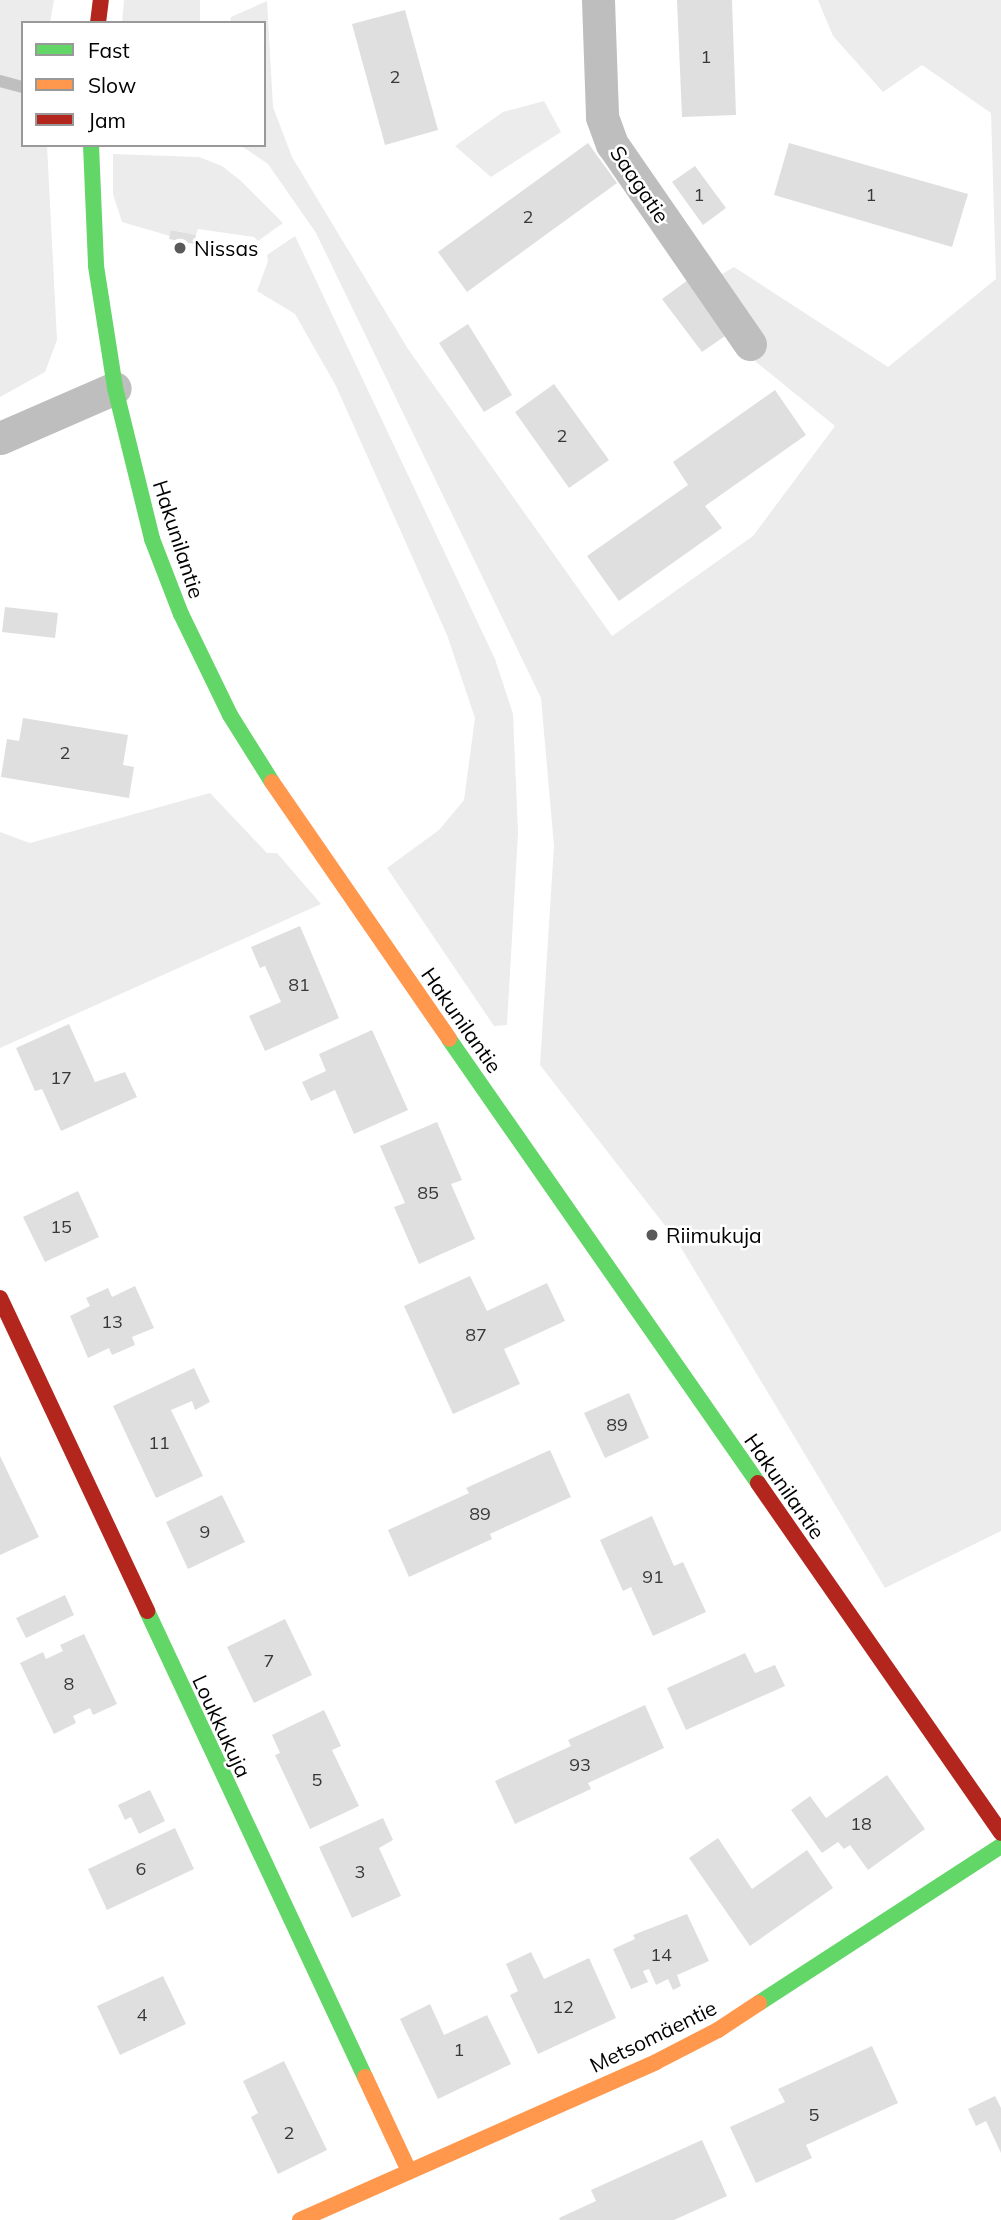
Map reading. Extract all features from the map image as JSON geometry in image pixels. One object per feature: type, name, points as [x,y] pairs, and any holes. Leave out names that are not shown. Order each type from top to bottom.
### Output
[{"type":"street","points":[[97,21],[101,0]]},
{"type":"street","name":"Saagatie","points":[[598,0],[602,117],[612,144],[750,344]]},
{"type":"street","name":"Hakunilantie","points":[[91,147],[92,215],[104,328],[114,388],[152,539],[181,614],[230,715],[258,763],[1001,1833]]},
{"type":"street","points":[[0,438],[114,388]]},
{"type":"street","name":"Loukkukuja","points":[[0,1298],[410,2171]]},
{"type":"street","name":"Metsomäentie","points":[[300,2220],[656,2062],[718,2030],[1001,1846]]},
{"type":"shaded area","points":[[0,0],[54,0],[50,21],[21,21],[21,147],[47,147],[57,340],[45,372],[0,397]]},
{"type":"shaded area","points":[[124,0],[200,0],[200,21],[122,21]]},
{"type":"shaded area","points":[[818,0],[1001,0],[1001,1531],[885,1588],[677,1241],[540,1065],[554,846],[541,698],[316,233],[268,164],[243,147],[266,147],[266,21],[230,21],[231,17],[267,1],[273,107],[292,157],[408,349],[612,636],[753,536],[835,426],[745,353],[700,287],[734,267],[888,367],[996,279],[991,113],[922,65],[883,92],[833,36]]},
{"type":"shaded area","points":[[544,101],[561,132],[491,177],[455,146],[503,112]]},
{"type":"shaded area","points":[[113,154],[199,157],[222,166],[283,223],[258,241],[254,237],[198,229],[196,235],[172,230],[170,236],[122,222],[113,194]]},
{"type":"shaded area","points":[[295,236],[495,659],[513,714],[518,833],[507,1025],[494,1026],[387,868],[439,830],[464,800],[475,718],[447,635],[336,386],[295,314],[257,291],[268,261],[267,255]]},
{"type":"shaded area","points":[[210,793],[267,853],[277,853],[321,904],[0,1048],[0,832],[30,843]]},
{"type":"building","points":[[677,0],[732,0],[736,115],[682,117]]},
{"type":"building","points":[[405,10],[438,130],[385,145],[352,24]]},
{"type":"building","points":[[588,143],[617,183],[467,292],[438,252]]},
{"type":"building","points":[[789,143],[968,194],[952,247],[774,195]]},
{"type":"building","points":[[695,166],[726,208],[703,225],[672,182]]},
{"type":"building","points":[[171,230],[196,235],[194,244],[169,239]]},
{"type":"building","points":[[688,280],[728,334],[702,352],[662,299]]},
{"type":"building","points":[[468,324],[512,395],[484,412],[439,343]]},
{"type":"building","points":[[554,384],[609,460],[569,488],[515,412]]},
{"type":"building","points":[[775,390],[806,435],[705,506],[722,528],[619,601],[587,556],[688,485],[673,462]]},
{"type":"building","points":[[5,607],[58,613],[55,638],[2,632]]},
{"type":"building","points":[[23,718],[128,735],[123,765],[134,767],[129,798],[1,777],[7,739],[19,741]]},
{"type":"building","points":[[300,926],[339,1018],[265,1051],[249,1016],[281,1002],[265,966],[260,968],[251,947]]},
{"type":"building","points":[[69,1024],[95,1082],[125,1072],[137,1097],[61,1131],[42,1089],[35,1091],[16,1048]]},
{"type":"building","points":[[372,1030],[408,1110],[354,1134],[335,1090],[311,1101],[302,1082],[326,1071],[319,1054]]},
{"type":"building","points":[[437,1122],[462,1180],[451,1184],[475,1239],[419,1264],[394,1207],[405,1203],[380,1146]]},
{"type":"building","points":[[78,1191],[99,1237],[45,1262],[23,1217]]},
{"type":"building","points":[[470,1276],[487,1311],[547,1283],[565,1321],[504,1349],[520,1384],[453,1414],[404,1306]]},
{"type":"building","points":[[135,1286],[154,1328],[132,1337],[135,1345],[112,1355],[109,1348],[88,1358],[70,1316],[90,1306],[86,1298],[108,1288],[112,1297]]},
{"type":"building","points":[[194,1368],[210,1402],[195,1410],[192,1401],[171,1410],[203,1476],[156,1498],[113,1406]]},
{"type":"building","points":[[629,1393],[649,1438],[605,1458],[584,1413]]},
{"type":"building","points":[[550,1450],[571,1497],[490,1534],[492,1539],[409,1577],[388,1530],[469,1493],[466,1488]]},
{"type":"building","points":[[0,1456],[39,1537],[0,1555]]},
{"type":"building","points":[[222,1495],[245,1542],[188,1569],[166,1522]]},
{"type":"building","points":[[652,1516],[674,1566],[683,1562],[706,1612],[653,1636],[631,1587],[623,1591],[600,1540]]},
{"type":"building","points":[[65,1595],[74,1615],[26,1638],[16,1618]]},
{"type":"building","points":[[285,1619],[312,1675],[254,1703],[227,1647]]},
{"type":"building","points":[[84,1634],[117,1704],[93,1715],[90,1708],[73,1716],[76,1723],[54,1734],[20,1663],[43,1652],[46,1659],[63,1651],[60,1645]]},
{"type":"building","points":[[745,1653],[755,1673],[775,1665],[785,1686],[686,1730],[667,1688]]},
{"type":"building","points":[[645,1705],[664,1748],[588,1783],[591,1789],[515,1824],[495,1781],[571,1746],[568,1740]]},
{"type":"building","points":[[324,1710],[341,1746],[332,1750],[359,1806],[310,1829],[275,1755],[280,1753],[272,1735]]},
{"type":"building","points":[[887,1775],[925,1829],[868,1870],[850,1845],[844,1849],[838,1842],[822,1853],[791,1810],[810,1796],[826,1818]]},
{"type":"building","points":[[150,1790],[165,1821],[139,1834],[131,1817],[125,1820],[118,1805]]},
{"type":"building","points":[[383,1818],[393,1840],[379,1848],[401,1896],[352,1918],[319,1847]]},
{"type":"building","points":[[175,1828],[194,1869],[107,1910],[88,1869]]},
{"type":"building","points":[[718,1838],[752,1889],[807,1850],[833,1888],[750,1946],[689,1858]]},
{"type":"building","points":[[687,1914],[709,1961],[677,1975],[681,1986],[673,1990],[668,1979],[656,1985],[649,1969],[643,1971],[648,1982],[631,1989],[613,1949],[635,1939],[633,1935]]},
{"type":"building","points":[[531,1952],[544,1979],[589,1958],[616,2018],[538,2054],[510,1995],[518,1991],[506,1964]]},
{"type":"building","points":[[163,1976],[186,2024],[120,2055],[97,2006]]},
{"type":"building","points":[[430,2004],[444,2035],[487,2015],[511,2064],[438,2099],[400,2019]]},
{"type":"building","points":[[872,2046],[898,2103],[806,2145],[812,2158],[756,2183],[730,2127],[785,2102],[778,2089]]},
{"type":"building","points":[[284,2061],[327,2150],[278,2174],[251,2117],[258,2113],[243,2081]]},
{"type":"building","points":[[995,2096],[1001,2108],[1001,2153],[986,2121],[976,2126],[968,2109]]},
{"type":"building","points":[[702,2140],[727,2196],[674,2220],[560,2220],[559,2218],[596,2201],[591,2190]]},
{"type":"waterway","points":[[0,81],[21,86]]},
{"type":"traffic: fast","points":[[91,147],[96,266],[115,388],[152,539],[181,614],[230,715],[272,782]]},
{"type":"traffic: fast","points":[[449,1039],[758,1483]]},
{"type":"traffic: fast","points":[[147,1611],[365,2077]]},
{"type":"traffic: fast","points":[[759,2003],[1001,1846]]},
{"type":"traffic: slow","points":[[272,782],[449,1039]]},
{"type":"traffic: slow","points":[[300,2220],[656,2062],[718,2030],[759,2003]]},
{"type":"traffic: slow","points":[[365,2077],[409,2171]]},
{"type":"traffic: jam","points":[[98,21],[101,0]]},
{"type":"traffic: jam","points":[[0,1298],[147,1611]]},
{"type":"traffic: jam","points":[[758,1483],[1001,1833]]},
{"type":"place","name":"Nissas","points":[[180,248]]},
{"type":"place","name":"Riimukuja","points":[[652,1235]]}]
